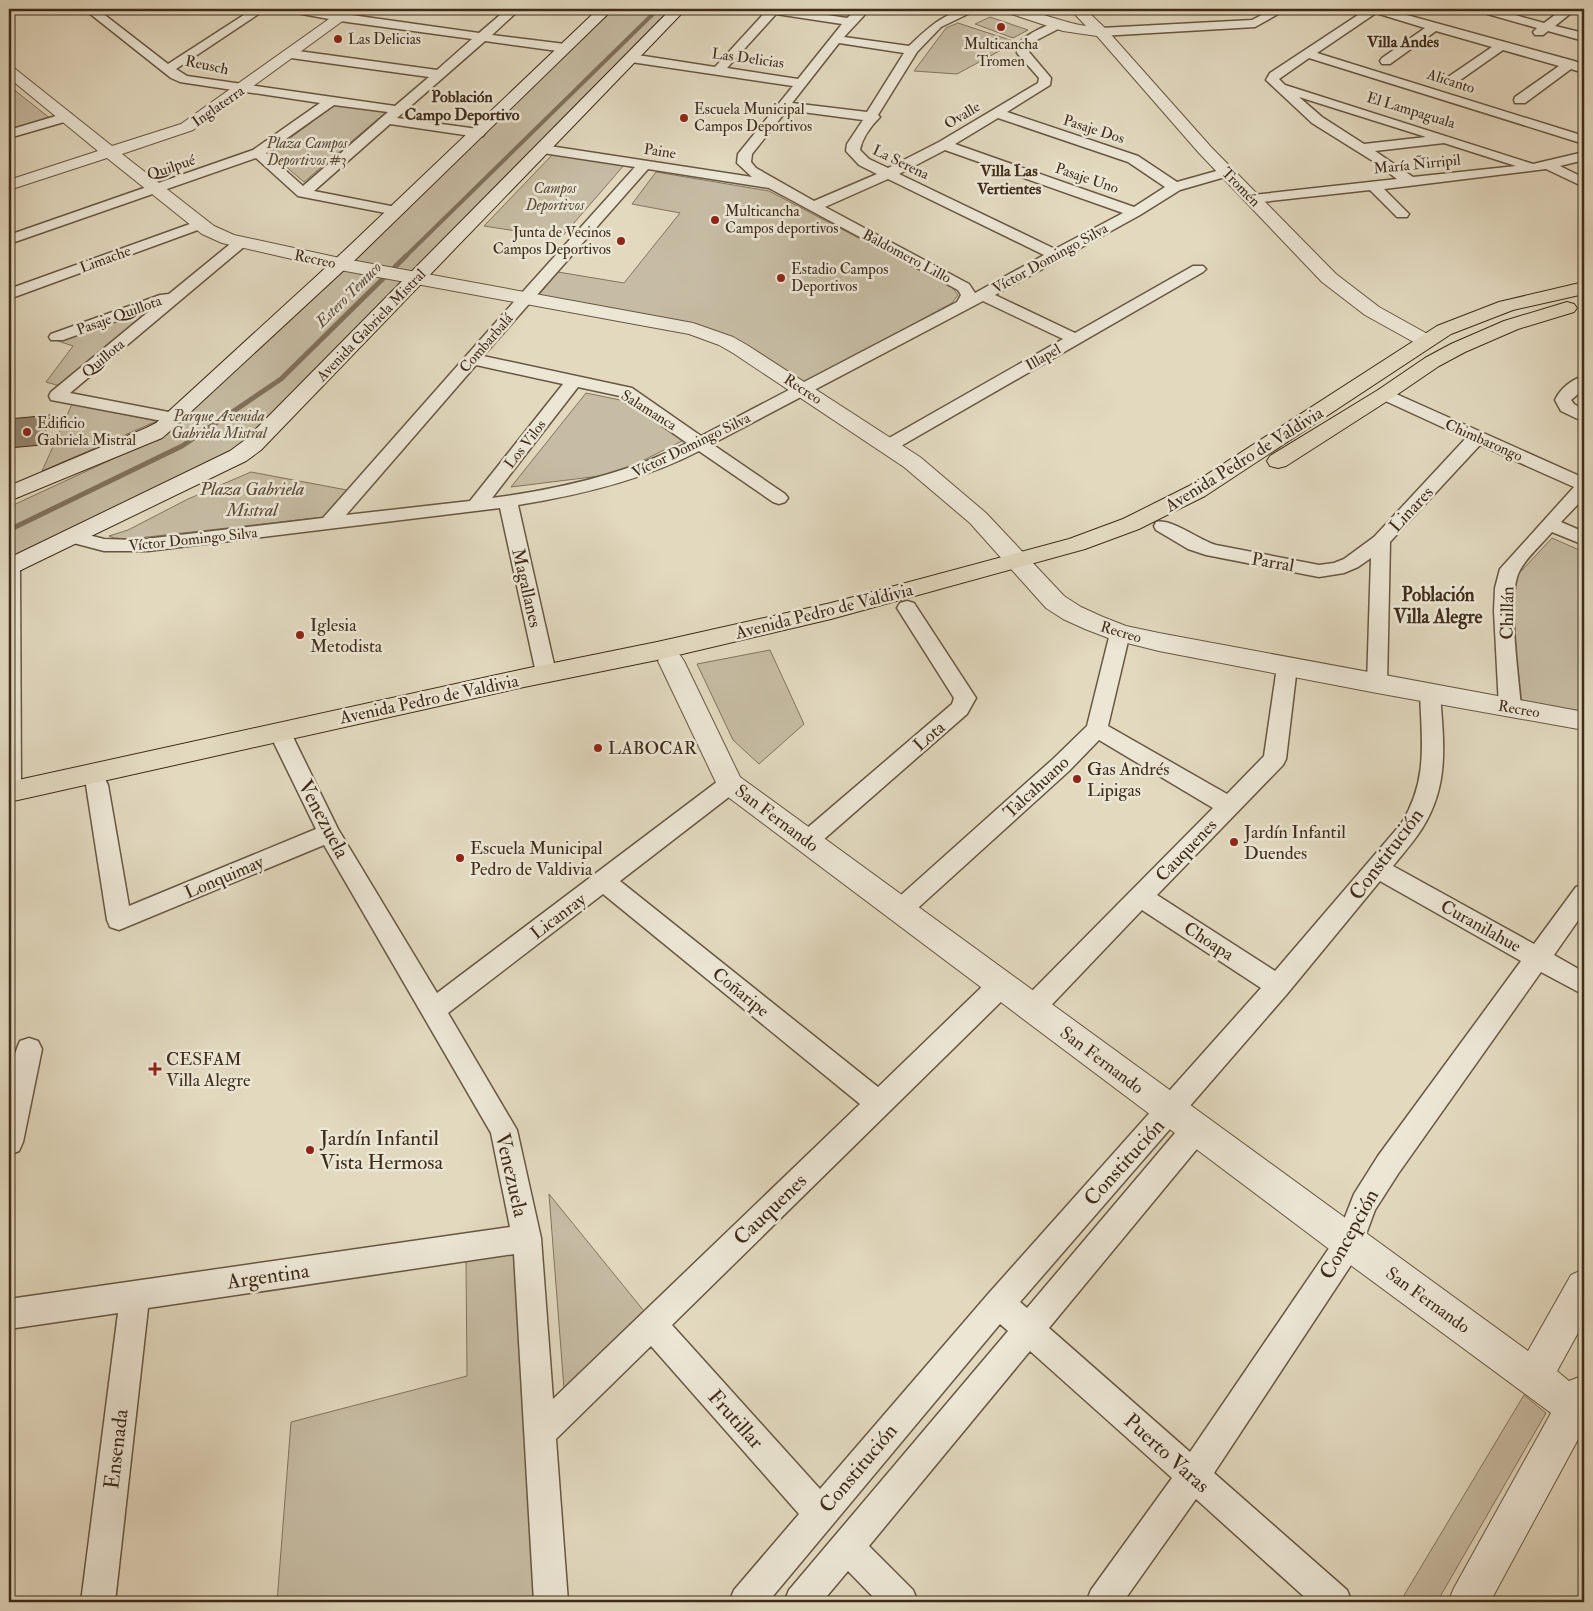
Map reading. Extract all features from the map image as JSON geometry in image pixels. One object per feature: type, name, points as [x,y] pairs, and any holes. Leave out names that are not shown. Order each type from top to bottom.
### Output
[{"type":"main road","name":"Avenida Pedro de Valdivia","points":[[9,797],[97,785],[907,608],[1025,569],[1177,502],[1426,341],[1463,321],[1506,306],[1584,288]]},
{"type":"main road","name":"Avenida Pedro de Valdivia","points":[[9,797],[546,673],[657,651],[1025,569],[1079,563],[1114,550],[1235,487],[1385,394],[1432,362],[1484,336],[1539,316],[1584,304]]},
{"type":"main road","points":[[1426,341],[1442,344],[1484,336]]},
{"type":"street","name":"Reusch","points":[[90,9],[184,79],[397,110]]},
{"type":"street","points":[[168,68],[260,9]]},
{"type":"street","points":[[291,9],[346,13],[481,37],[565,48]]},
{"type":"street","points":[[303,192],[514,9]]},
{"type":"street","points":[[9,494],[154,434],[340,264],[606,9]]},
{"type":"street","name":"Avenida Gabriela Mistral","points":[[9,566],[73,537],[238,456],[253,445],[411,278],[542,149],[679,9]]},
{"type":"street","points":[[718,71],[773,9],[850,22]]},
{"type":"street","name":"Baldomero Lillo","points":[[864,9],[835,39],[745,154],[744,163],[772,184],[964,287],[969,295],[964,304]]},
{"type":"street","name":"La Serena","points":[[970,9],[938,25],[912,50],[854,144],[853,151],[864,162],[1055,255]]},
{"type":"street","points":[[1010,9],[1058,25],[1082,31],[1101,32],[1242,24],[1255,22],[1281,9]]},
{"type":"street","points":[[1030,9],[1101,32]]},
{"type":"street","name":"Tromén","points":[[1077,9],[1101,32],[1226,172],[1253,198],[1318,268],[1342,290],[1380,316],[1426,341]]},
{"type":"street","points":[[1409,181],[1317,120],[1276,86],[1272,80],[1274,76],[1374,9],[1584,68]]},
{"type":"street","points":[[1481,9],[1584,37]]},
{"type":"street","points":[[1516,49],[1570,9]]},
{"type":"street","name":"Inglaterra","points":[[9,185],[187,127],[243,89],[346,13]]},
{"type":"street","name":"Ovalle","points":[[814,206],[888,174],[944,145],[1045,82],[1045,78],[1024,53],[1023,46],[1030,39],[1058,25]]},
{"type":"street","points":[[1386,61],[1436,26]]},
{"type":"street","points":[[835,39],[912,50]]},
{"type":"street","points":[[1452,80],[1502,45]]},
{"type":"street","points":[[291,54],[438,74]]},
{"type":"street","name":"Alicanto","points":[[1307,54],[1584,140]]},
{"type":"street","name":"Las Delicias","points":[[631,58],[801,83]]},
{"type":"street","points":[[1520,100],[1570,64]]},
{"type":"street","name":"Recreo","points":[[9,71],[201,224],[217,234],[240,244],[411,278],[693,329],[726,341],[803,389],[888,446],[958,499],[992,532],[1055,602],[1072,613],[1120,633],[1377,684],[1584,721]]},
{"type":"street","name":"El Lampaguala","points":[[1276,86],[1373,114],[1535,168]]},
{"type":"street","name":"Quilpué","points":[[9,240],[258,153],[331,101]]},
{"type":"street","points":[[784,106],[872,116]]},
{"type":"street","name":"Pasaje Dos","points":[[996,113],[1133,159],[1175,187]]},
{"type":"street","points":[[1317,120],[1373,114]]},
{"type":"street","points":[[9,134],[66,117]]},
{"type":"street","points":[[386,120],[478,133]]},
{"type":"street","points":[[1360,148],[1451,139]]},
{"type":"street","name":"Pasaje Uno","points":[[944,145],[1135,212]]},
{"type":"street","name":"Paine","points":[[542,149],[772,184]]},
{"type":"street","points":[[258,153],[303,192],[396,211]]},
{"type":"street","name":"María Ñirripil","points":[[1253,198],[1535,168],[1550,166],[1584,156]]},
{"type":"street","name":"Combarbalá","points":[[329,523],[524,299],[645,165]]},
{"type":"street","points":[[1550,166],[1584,183]]},
{"type":"street","name":"Víctor Domingo Silva","points":[[73,537],[84,542],[111,547],[146,546],[508,502],[584,488],[610,481],[658,464],[700,443],[983,295],[1135,212],[1175,187],[1226,172]]},
{"type":"street","points":[[1372,185],[1402,214]]},
{"type":"street","name":"Limache","points":[[9,294],[201,224]]},
{"type":"street","name":"Quillota","points":[[173,418],[57,396],[240,244]]},
{"type":"street","name":"Illapel","points":[[888,446],[1198,269]]},
{"type":"street","name":"Pasaje Quillota","points":[[56,337],[180,293]]},
{"type":"street","points":[[983,295],[1075,340]]},
{"type":"street","name":"Salamanca","points":[[472,359],[626,392],[779,498]]},
{"type":"street","name":"Los Vilos","points":[[476,506],[574,381]]},
{"type":"street","points":[[1584,381],[1566,394],[1563,400],[1568,407],[1584,416]]},
{"type":"street","name":"Chimbarongo","points":[[1385,394],[1584,486]]},
{"type":"street","name":"Linares","points":[[1377,684],[1381,542],[1477,438]]},
{"type":"street","name":"Chillán","points":[[1510,707],[1504,611],[1505,588],[1510,570],[1584,486]]},
{"type":"street","name":"Magallanes","points":[[508,502],[546,673]]},
{"type":"street","points":[[1549,524],[1584,539]]},
{"type":"street","name":"Parral","points":[[1163,526],[1195,546],[1318,570],[1337,569],[1351,563],[1381,542]]},
{"type":"street","points":[[9,566],[9,797]]},
{"type":"street","name":"Lota","points":[[807,841],[963,704],[965,698],[907,608]]},
{"type":"street","points":[[1120,633],[1097,729],[1228,806]]},
{"type":"street","name":"San Fernando","points":[[671,661],[730,784],[1533,1377],[1581,1404]]},
{"type":"street","name":"Cauquenes","points":[[1032,1008],[1275,759],[1287,666]]},
{"type":"street","name":"Constitución","points":[[746,1602],[999,1303],[1170,1110],[1378,869],[1419,814],[1429,791],[1434,768],[1430,694]]},
{"type":"street","name":"Talcahuano","points":[[900,910],[1061,765],[1097,729]]},
{"type":"street","name":"Venezuela","points":[[285,743],[329,833],[504,1130],[526,1238],[551,1602]]},
{"type":"street","name":"Licanray","points":[[433,1010],[730,784]]},
{"type":"street","name":"Lonquimay","points":[[97,785],[119,920],[329,833]]},
{"type":"street","name":"Curanilahue","points":[[1378,869],[1584,984]]},
{"type":"street","name":"Coñaripe","points":[[604,881],[879,1103]]},
{"type":"street","name":"Concepción","points":[[1103,1602],[1193,1476],[1349,1242],[1364,1203],[1388,1165],[1584,894]]},
{"type":"street","name":"Choapa","points":[[1141,896],[1278,986]]},
{"type":"street","name":"Cauquenes","points":[[540,1433],[1001,985]]},
{"type":"street","points":[[9,1142],[29,1049]]},
{"type":"street","name":"Constitución","points":[[801,1602],[1196,1129]]},
{"type":"street","name":"Argentina","points":[[9,1314],[526,1238]]},
{"type":"street","points":[[1533,1377],[1584,1287]]},
{"type":"street","name":"Ensenada","points":[[98,1602],[135,1296]]},
{"type":"street","name":"Puerto Varas","points":[[999,1303],[1335,1602]]},
{"type":"street","name":"Frutillar","points":[[651,1324],[820,1513]]},
{"type":"street","points":[[1468,1602],[1581,1404]]},
{"type":"street","points":[[847,1547],[900,1602]]},
{"type":"green space","name":"Parque Avenida Gabriela Mistral","points":[[614,9],[670,9],[241,445],[228,455],[9,560],[9,507],[160,437]]},
{"type":"green space","points":[[782,9],[860,9],[849,20]]},
{"type":"green space","name":"Multicancha Tromen","points":[[990,17],[1028,30],[1013,38],[975,24]]},
{"type":"green space","points":[[958,23],[1016,42],[957,74],[914,71],[946,28]]},
{"type":"green space","points":[[13,89],[51,119],[9,132],[9,90]]},
{"type":"green space","name":"Plaza Campos Deportivos #3","points":[[335,105],[386,112],[304,182],[270,153]]},
{"type":"green space","name":"Campos Deportivos","points":[[553,154],[625,164],[561,238],[484,226]]},
{"type":"green space","name":"Estadio Campos Deportivos","points":[[656,172],[769,191],[952,287],[958,295],[952,303],[806,383],[734,338],[537,297],[558,272],[624,283],[680,213],[632,204]]},
{"type":"green space","points":[[162,304],[60,386],[46,382],[73,346],[58,341]]},
{"type":"green space","points":[[586,393],[620,400],[686,439],[616,474],[511,487]]},
{"type":"green space","points":[[72,404],[157,421],[42,471]]},
{"type":"green space","name":"Plaza Gabriela Mistral","points":[[251,472],[347,490],[324,517],[130,539],[109,536],[128,530],[188,499]]},
{"type":"green space","points":[[1552,538],[1584,552],[1584,682],[1581,685],[1579,712],[1512,698],[1509,584]]},
{"type":"green space","points":[[770,650],[804,724],[759,764],[733,740],[697,664]]},
{"type":"green space","points":[[549,1194],[648,1316],[564,1389]]},
{"type":"green space","points":[[515,1252],[536,1602],[277,1602],[291,1422],[467,1376],[466,1260]]},
{"type":"green space","points":[[1524,1395],[1546,1413],[1437,1602],[1400,1602]]},
{"type":"building","name":"Edificio Gabriela Mistral","points":[[51,415],[41,445],[9,448],[9,419]]},
{"type":"waterway","name":"Estero Temuco","points":[[405,257],[658,9]]},
{"type":"waterway","name":"Estero Temuco","points":[[9,530],[182,446],[281,379],[406,256]]},
{"type":"place","name":"Multicancha Tromen","points":[[1001,27]]},
{"type":"place","name":"Las Delicias","points":[[338,39]]},
{"type":"place","name":"Escuela Municipal Campos Deportivos","points":[[684,118]]},
{"type":"place","name":"Multicancha Campos deportivos","points":[[715,220]]},
{"type":"place","name":"Junta de Vecinos Campos Deportivos","points":[[621,241]]},
{"type":"place","name":"Estadio Campos Deportivos","points":[[781,278]]},
{"type":"place","name":"Edificio Gabriela Mistral","points":[[27,432]]},
{"type":"place","name":"Iglesia Metodista","points":[[300,635]]},
{"type":"place","name":"LABOCAR","points":[[598,748]]},
{"type":"place","name":"Gas Andrés Lipigas","points":[[1077,779]]},
{"type":"place","name":"Jardín Infantil Duendes","points":[[1234,842]]},
{"type":"place","name":"Escuela Municipal Pedro de Valdivia","points":[[460,858]]},
{"type":"place","name":"CESFAM Villa Alegre","points":[[155,1069]]},
{"type":"place","name":"Jardín Infantil Vista Hermosa","points":[[310,1150]]},
{"type":"district","name":"Villa Andes","points":[[1403,41]]},
{"type":"district","name":"Población Campo Deportivo","points":[[462,105]]},
{"type":"district","name":"Villa Las Vertientes","points":[[1009,179]]},
{"type":"district","name":"Población Villa Alegre","points":[[1438,605]]}]
